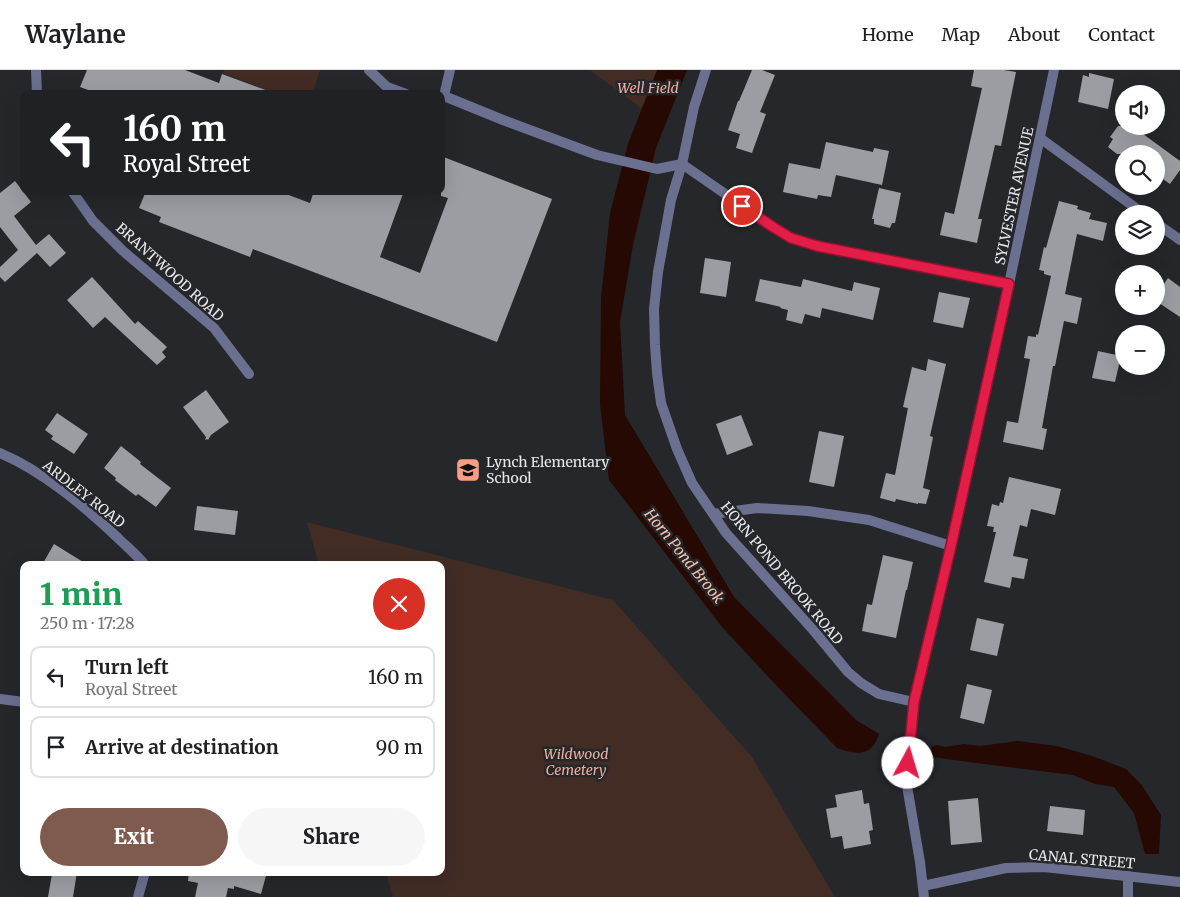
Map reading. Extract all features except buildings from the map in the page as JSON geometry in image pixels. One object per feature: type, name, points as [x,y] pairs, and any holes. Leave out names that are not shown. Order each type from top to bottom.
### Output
[{"type":"street","points":[[36,70],[37,90]]},
{"type":"street","points":[[369,70],[387,87],[395,90]]},
{"type":"street","points":[[445,90],[450,70]]},
{"type":"street","name":"HORN POND BROOK ROAD","points":[[706,70],[694,107],[682,164],[671,200],[658,272],[654,309],[657,373],[661,403],[677,449],[692,483],[726,533],[814,630],[848,672],[879,694],[914,702]]},
{"type":"street","name":"SYLVESTER AVENUE","points":[[924,897],[906,780],[914,702],[951,546],[1054,70]]},
{"type":"street","points":[[445,99],[597,155],[657,168],[682,164],[791,238],[817,246],[1009,284]]},
{"type":"street","points":[[1040,138],[1132,205]]},
{"type":"street","name":"BRANTWOOD ROAD","points":[[75,195],[93,221],[123,251],[214,328],[249,374]]},
{"type":"street","points":[[1165,229],[1180,240]]},
{"type":"street","name":"ARDLEY ROAD","points":[[0,453],[12,458],[50,481],[98,519],[141,561]]},
{"type":"street","points":[[713,514],[758,508],[808,511],[869,520],[951,546]]},
{"type":"street","points":[[0,699],[20,702]]},
{"type":"street","name":"CANAL STREET","points":[[923,886],[1006,868],[1044,867],[1180,882]]},
{"type":"street","points":[[138,897],[144,876]]},
{"type":"street","points":[[1128,876],[1128,897]]},
{"type":"green space","points":[[224,70],[320,70],[313,90],[267,90],[223,73]]},
{"type":"green space","name":"Well Field","points":[[590,70],[681,70],[653,117]]},
{"type":"green space","name":"Wildwood Cemetery","points":[[307,522],[613,600],[752,757],[835,897],[393,897],[387,876],[445,876],[445,561],[318,561]]},
{"type":"water","name":"Horn Pond Brook","points":[[657,70],[687,70],[656,148],[633,245],[620,322],[625,415],[734,597],[856,720],[879,734],[872,747],[863,752],[857,753],[837,748],[774,683],[722,627],[609,480],[600,404],[601,298],[610,213],[628,144]]},
{"type":"water","points":[[1018,741],[1057,746],[1092,756],[1126,769],[1141,784],[1161,815],[1159,854],[1145,854],[1134,813],[1114,787],[1095,784],[1073,775],[929,757],[932,747],[937,745],[945,747],[964,744],[980,746]]},
{"type":"place","name":"Lynch Elementary School","points":[[468,470]]},
{"type":"route","points":[[742,206],[791,238],[817,246],[1009,284],[951,546],[914,702],[908,763]]}]
